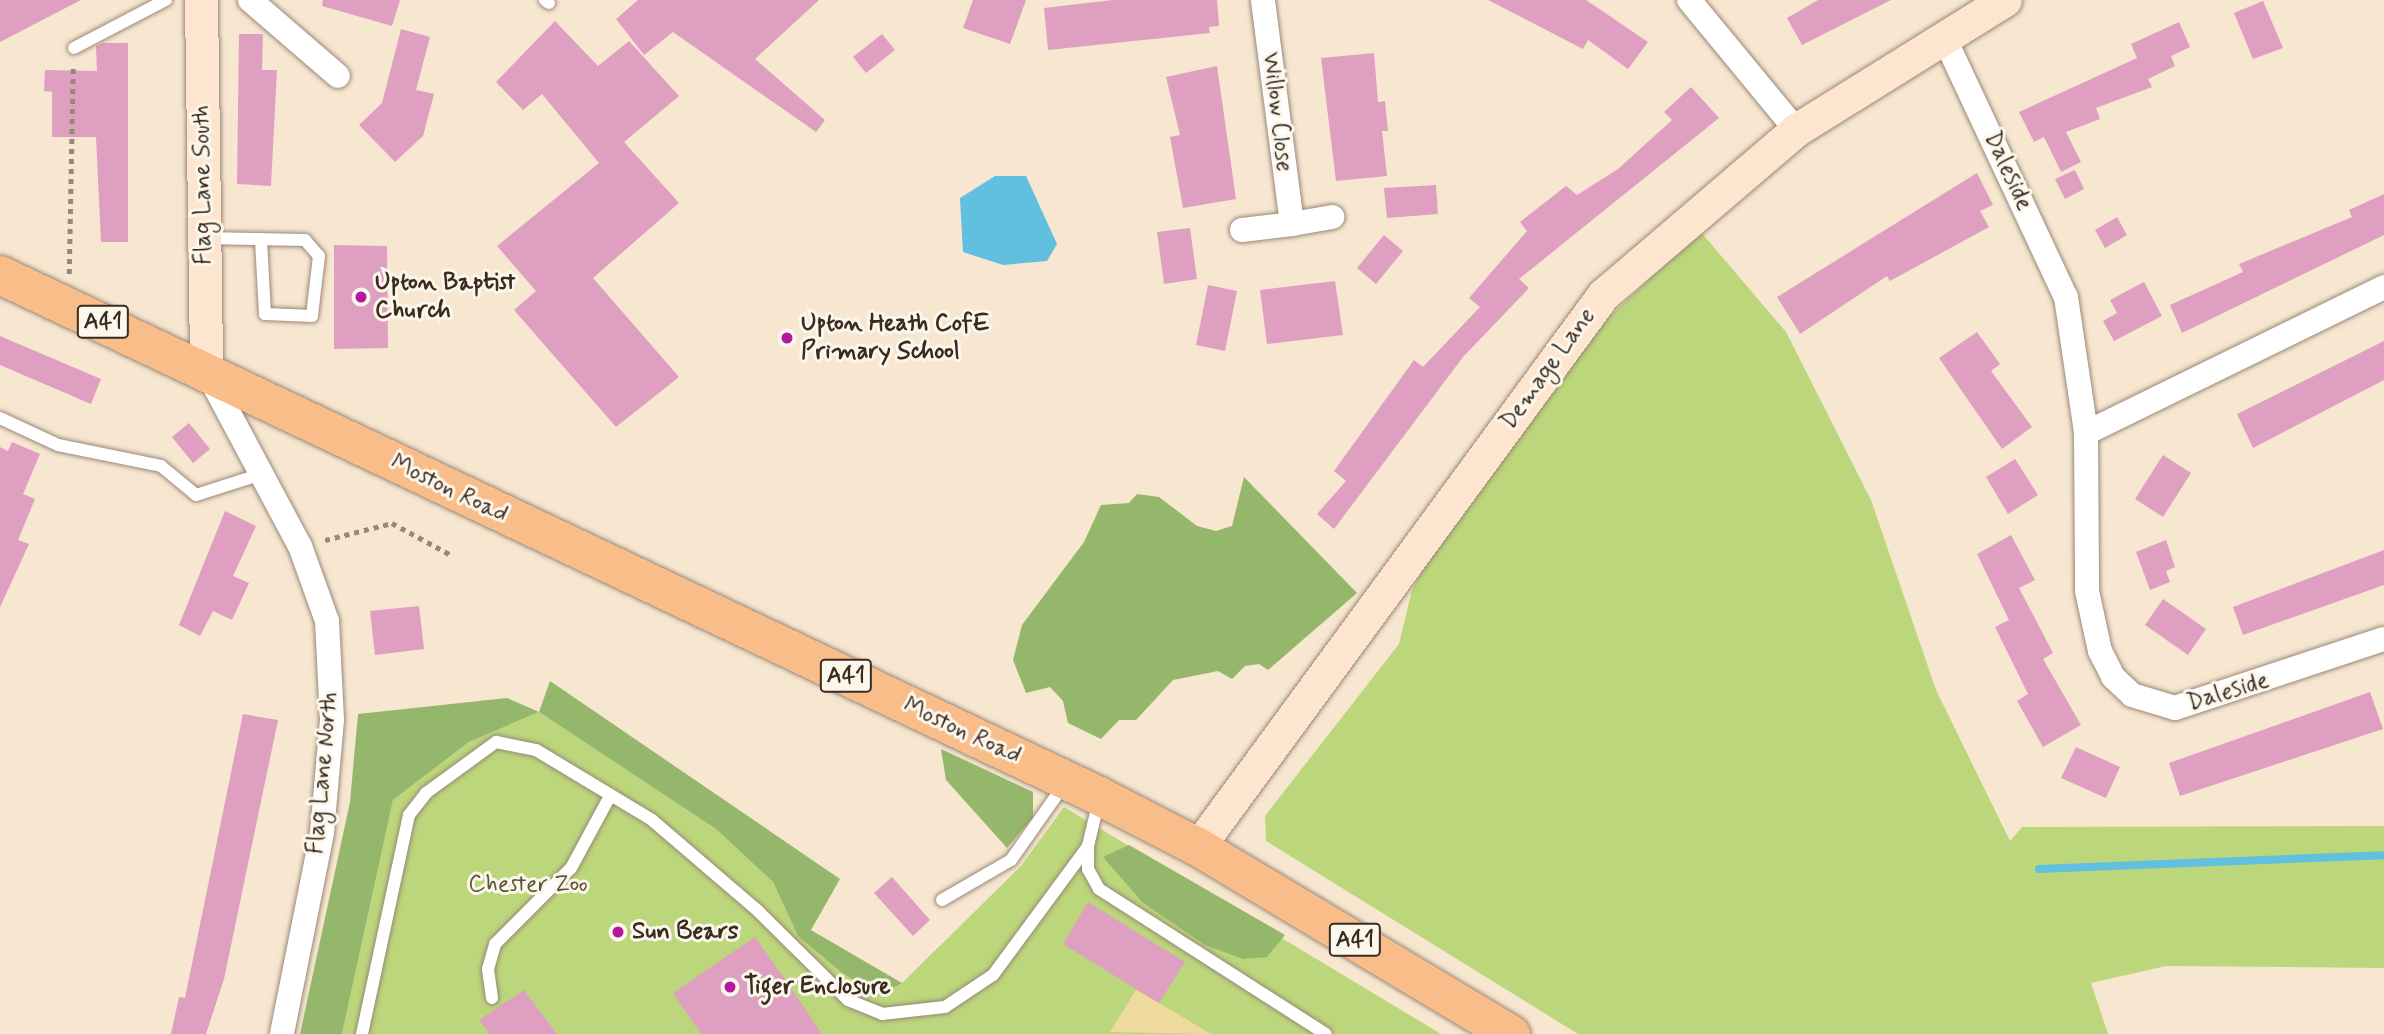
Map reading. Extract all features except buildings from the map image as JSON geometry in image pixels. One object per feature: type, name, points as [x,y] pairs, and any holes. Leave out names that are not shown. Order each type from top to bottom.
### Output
[{"type":"highway","name":"A41","points":[[0,275],[206,370]]},
{"type":"highway","name":"Moston Road","points":[[206,370],[1083,788],[1198,847],[1511,1034]]},
{"type":"street","name":"Flag Lane South","points":[[201,0],[206,370]]},
{"type":"street","points":[[250,0],[338,76]]},
{"type":"street","name":"Willow Close","points":[[1263,0],[1292,224]]},
{"type":"street","points":[[1689,0],[1796,130]]},
{"type":"street","name":"Demage Lane","points":[[1198,847],[1603,295],[1796,130],[1943,35],[2005,0]]},
{"type":"street","name":"Daleside","points":[[1943,35],[2066,297],[2086,433],[2087,591],[2100,651],[2113,677],[2133,695],[2175,708],[2384,639]]},
{"type":"street","points":[[1242,230],[1332,217]]},
{"type":"street","points":[[2086,433],[2384,287]]},
{"type":"street","name":"Flag Lane North","points":[[206,370],[300,546],[327,621],[332,720],[322,833],[282,1034]]},
{"type":"lane","points":[[74,48],[166,0]]},
{"type":"lane","points":[[204,238],[261,239],[313,246],[319,256],[312,316],[265,314],[261,239]]},
{"type":"lane","points":[[0,418],[58,445],[161,466],[196,495],[262,474]]},
{"type":"lane","points":[[362,1034],[409,815],[426,793],[496,742],[516,742],[652,820],[758,911],[848,1000],[882,1014],[946,1007],[993,975],[1088,846]]},
{"type":"lane","points":[[1083,788],[1088,869],[1100,889],[1326,1034]]},
{"type":"lane","points":[[942,900],[1011,860],[1083,788]]},
{"type":"lane","points":[[492,998],[488,969],[495,944],[571,868],[610,798]]},
{"type":"path","points":[[68,307],[74,48]]},
{"type":"path","points":[[300,546],[392,523],[453,556]]},
{"type":"green space","points":[[1700,231],[1786,332],[1871,500],[1936,690],[2010,841],[2022,827],[2384,826],[2384,968],[2166,966],[2091,983],[2108,1034],[1578,1034],[1266,841],[1265,816],[1399,644],[1412,590],[1441,534],[1607,319]]},
{"type":"green space","points":[[1244,477],[1357,593],[1268,670],[1259,664],[1245,666],[1232,679],[1218,671],[1173,680],[1136,720],[1119,720],[1101,739],[1068,723],[1063,701],[1050,687],[1026,693],[1013,660],[1022,625],[1084,542],[1101,505],[1129,503],[1137,494],[1159,497],[1197,526],[1216,531],[1232,526]]},
{"type":"green space","points":[[550,681],[840,879],[811,930],[902,983],[879,996],[841,972],[798,936],[773,882],[716,829],[539,712]]},
{"type":"green space","points":[[507,698],[539,712],[469,742],[393,800],[342,1034],[300,1034],[350,802],[358,714]]},
{"type":"green space","name":"Chester Zoo","points":[[539,712],[716,829],[773,882],[798,936],[879,996],[902,983],[1021,866],[1064,807],[1441,1034],[342,1034],[393,800],[469,742]]},
{"type":"green space","points":[[941,749],[1033,792],[1033,817],[1007,848],[946,780]]},
{"type":"green space","points":[[1129,845],[1285,935],[1267,957],[1243,959],[1205,945],[1142,902],[1103,857]]},
{"type":"sand","points":[[1136,990],[1159,1003],[1211,1034],[1110,1032]]},
{"type":"water","points":[[995,176],[1026,176],[1057,244],[1047,261],[1003,265],[963,252],[960,198]]},
{"type":"waterway","points":[[2039,869],[2384,855]]},
{"type":"place","name":"Upton Baptist Church","points":[[361,297]]},
{"type":"place","name":"Upton Heath CofE Primary School","points":[[787,338]]},
{"type":"place","name":"Sun Bears","points":[[618,932]]},
{"type":"place","name":"Tiger Enclosure","points":[[730,987]]}]
